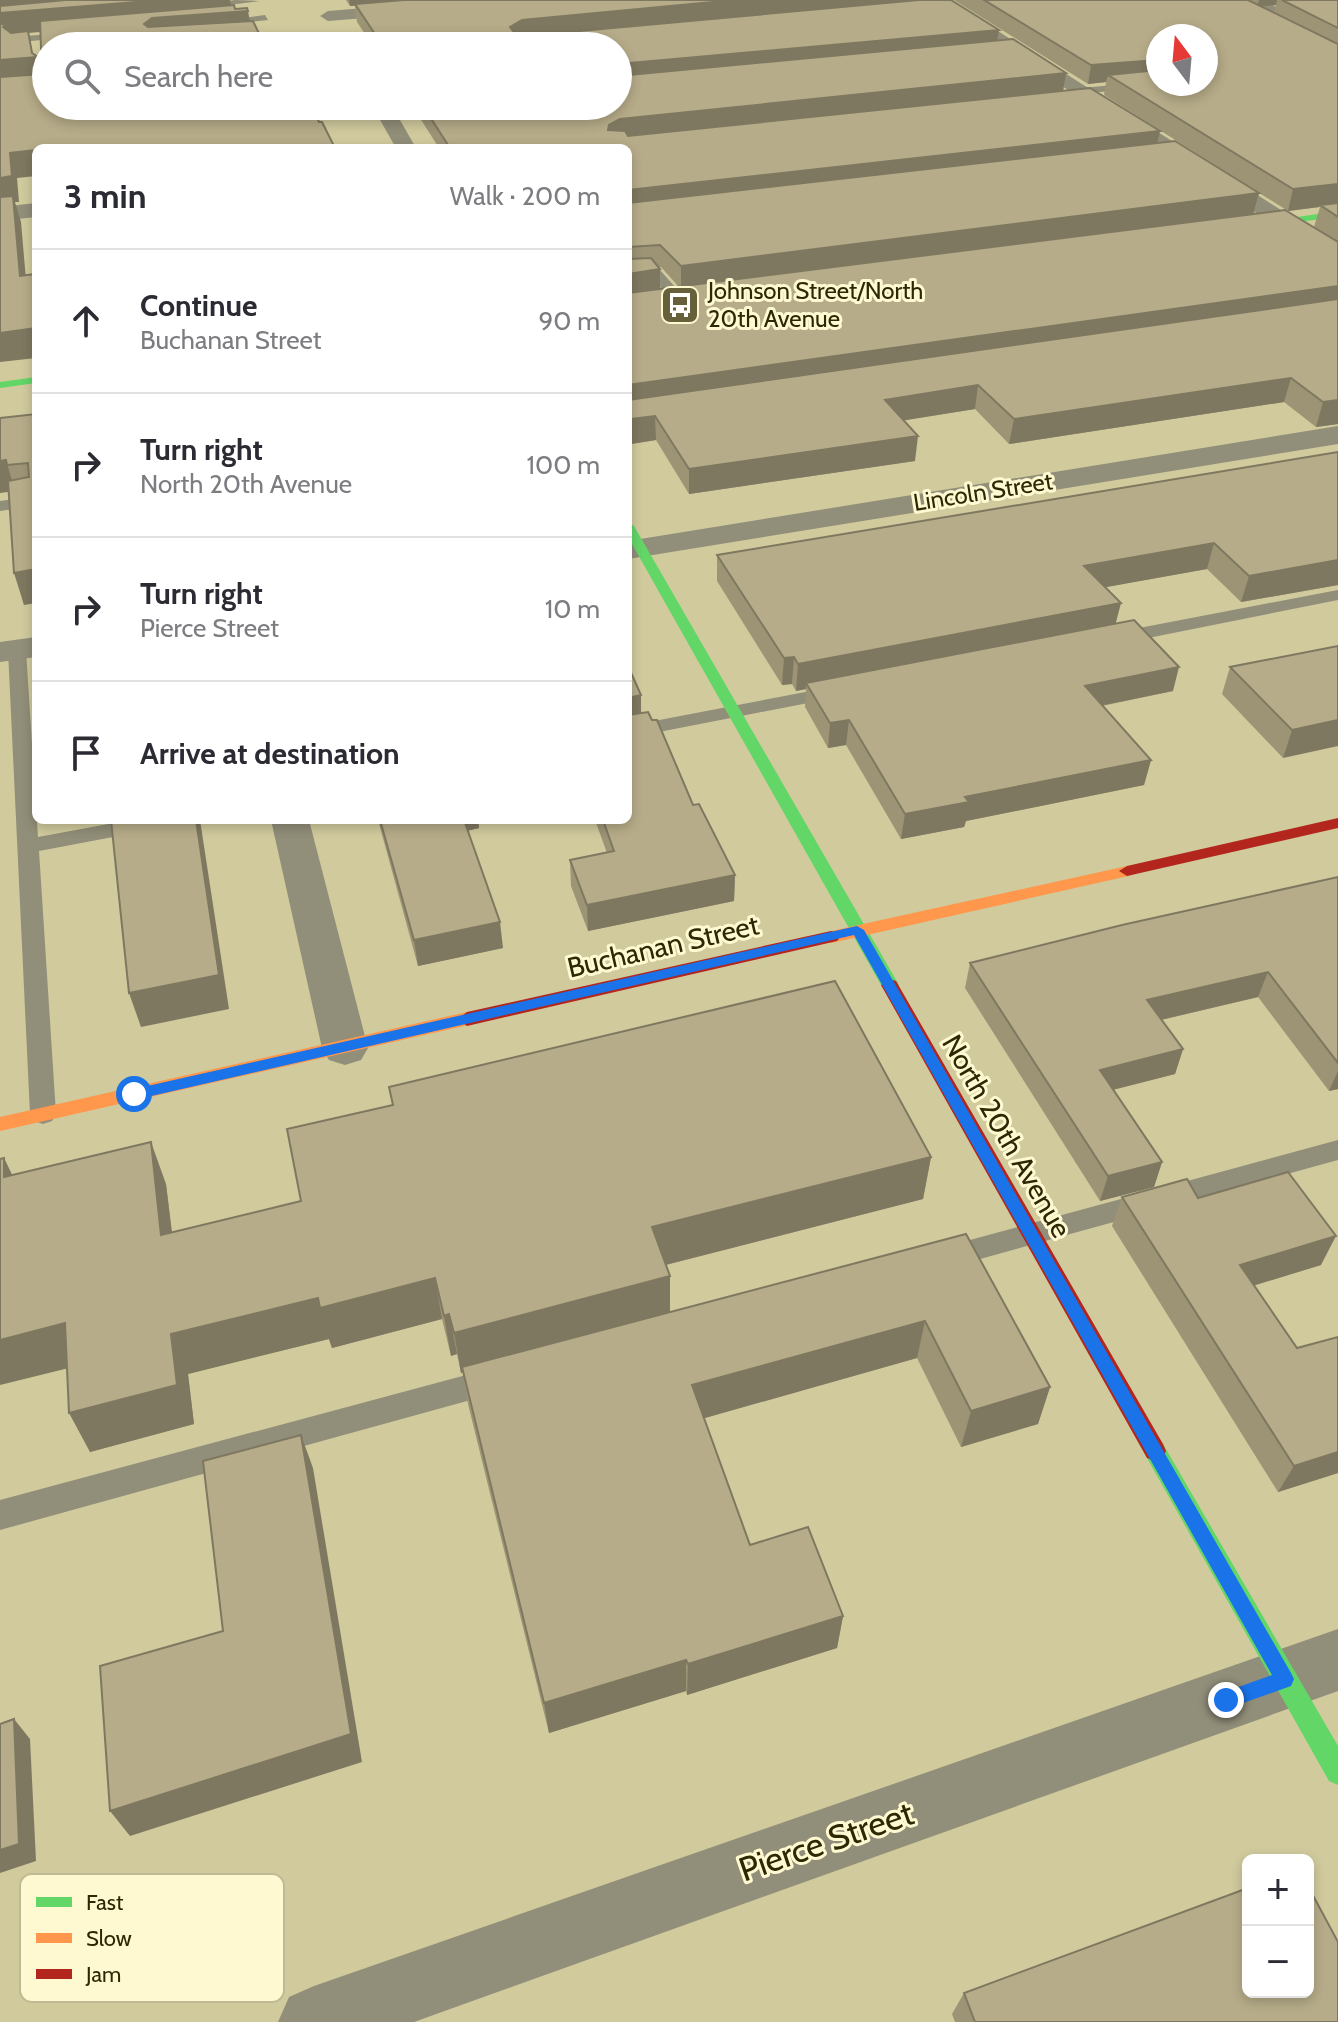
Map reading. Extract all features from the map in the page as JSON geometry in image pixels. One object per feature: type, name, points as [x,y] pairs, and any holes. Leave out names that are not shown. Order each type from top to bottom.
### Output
[{"type":"street","points":[[318,0],[338,32]]},
{"type":"street","points":[[328,16],[524,0]]},
{"type":"street","points":[[917,10],[943,3],[1009,52],[1085,94],[1172,156],[1338,256]]},
{"type":"street","points":[[1244,6],[1269,10],[1338,44]]},
{"type":"street","points":[[1244,6],[1338,59]]},
{"type":"street","points":[[1058,101],[1085,94]]},
{"type":"street","points":[[389,120],[404,144]]},
{"type":"street","points":[[0,214],[32,210]]},
{"type":"street","points":[[1223,229],[1338,214]]},
{"type":"street","points":[[653,302],[686,298]]},
{"type":"street","points":[[0,385],[32,381]]},
{"type":"street","name":"Lincoln Street","points":[[632,542],[1338,435]]},
{"type":"street","name":"North 20th Avenue","points":[[632,542],[733,712],[1031,1234],[1311,1670],[1338,1772]]},
{"type":"street","name":"Buchanan Street","points":[[0,1124],[1338,823]]},
{"type":"street","points":[[291,824],[345,1048]]},
{"type":"street","name":"Pierce Street","points":[[314,2022],[1311,1670]]},
{"type":"lane","points":[[1269,10],[1293,8]]},
{"type":"lane","points":[[182,12],[265,20]]},
{"type":"lane","points":[[204,28],[265,20]]},
{"type":"lane","points":[[236,32],[265,20]]},
{"type":"lane","points":[[0,31],[32,32]]},
{"type":"lane","points":[[0,41],[32,38]]},
{"type":"lane","points":[[0,50],[32,47]]},
{"type":"lane","points":[[1085,94],[1146,85]]},
{"type":"lane","points":[[632,276],[655,273],[686,298]]},
{"type":"lane","points":[[0,506],[32,502]]},
{"type":"lane","points":[[1090,643],[1338,595]]},
{"type":"lane","points":[[18,650],[43,1114]]},
{"type":"lane","points":[[632,731],[857,688]]},
{"type":"lane","points":[[28,846],[145,824]]},
{"type":"lane","points":[[923,1264],[1338,1150]]},
{"type":"lane","points":[[0,1515],[523,1373]]},
{"type":"building","points":[[66,0],[161,0],[0,13],[0,6]]},
{"type":"building","points":[[404,0],[734,0],[522,20],[510,27],[513,31],[580,31],[919,0],[951,0],[999,30],[632,63],[632,32],[374,32],[355,4]]},
{"type":"building","points":[[984,0],[1248,0],[1338,44],[1338,184],[1293,189],[1108,75],[1146,71],[1146,96],[1218,96],[1218,24],[1146,24],[1146,61],[1091,65]]},
{"type":"building","points":[[1282,0],[1338,0],[1338,28]]},
{"type":"building","points":[[234,5],[235,9],[247,8],[248,11],[152,18],[144,24],[148,27],[253,21],[258,32],[40,32],[40,21]]},
{"type":"building","points":[[0,24],[6,24],[3,27],[11,33],[28,31],[32,57],[0,60]]},
{"type":"building","points":[[1013,39],[1066,73],[632,118],[632,75]]},
{"type":"building","points":[[32,75],[32,120],[318,120],[333,144],[32,144],[32,150],[10,153],[12,176],[0,178],[0,77]]},
{"type":"building","points":[[1090,88],[1160,131],[632,190],[632,144],[447,144],[432,120],[618,120],[609,125],[608,130],[625,131],[628,136]]},
{"type":"building","points":[[1175,141],[1259,193],[681,266],[660,245],[632,247],[632,203]]},
{"type":"building","points":[[13,196],[20,276],[32,274],[32,329],[0,333],[0,197]]},
{"type":"building","points":[[1338,203],[1338,217],[1320,205]]},
{"type":"building","points":[[1285,210],[1338,242],[1338,286],[632,384],[632,292]]},
{"type":"building","points":[[651,258],[660,269],[632,273],[632,259]]},
{"type":"building","points":[[1338,299],[1338,400],[1323,402],[1291,378],[1014,419],[978,385],[885,400],[918,436],[689,469],[655,416],[632,419],[632,399]]},
{"type":"building","points":[[32,414],[32,570],[14,573],[8,481],[29,477],[28,463],[7,465],[6,460],[0,461],[0,418]]},
{"type":"building","points":[[1338,452],[1338,560],[1249,576],[1214,543],[1084,566],[1121,603],[798,664],[794,657],[784,658],[717,555]]},
{"type":"building","points":[[1134,620],[1179,667],[1085,686],[1151,760],[965,797],[969,802],[905,814],[849,720],[830,723],[806,683]]},
{"type":"building","points":[[1338,646],[1338,720],[1292,730],[1230,667]]},
{"type":"building","points":[[632,675],[641,695],[632,697]]},
{"type":"building","points":[[648,712],[652,720],[657,720],[693,805],[699,804],[735,875],[587,905],[570,860],[614,851],[604,824],[632,824],[632,714]]},
{"type":"building","points":[[111,824],[197,824],[219,975],[129,993]]},
{"type":"building","points":[[381,824],[465,824],[500,922],[414,940]]},
{"type":"building","points":[[1338,877],[1338,1063],[1268,972],[1147,1000],[1183,1049],[1100,1070],[1162,1162],[1108,1176],[970,963],[1122,925]]},
{"type":"building","points":[[835,981],[931,1157],[652,1227],[670,1276],[454,1333],[449,1314],[444,1316],[435,1278],[320,1308],[318,1298],[171,1334],[177,1385],[69,1413],[65,1323],[0,1340],[0,1159],[4,1158],[4,1177],[151,1142],[161,1235],[301,1201],[287,1129],[393,1105],[389,1087]]},
{"type":"building","points":[[1288,1172],[1336,1236],[1240,1265],[1297,1348],[1338,1337],[1338,1452],[1294,1466],[1122,1197],[1187,1179],[1198,1198]]},
{"type":"building","points":[[966,1234],[1050,1387],[971,1411],[925,1321],[692,1385],[750,1545],[808,1527],[843,1616],[688,1664],[686,1660],[544,1703],[462,1367]]},
{"type":"building","points":[[301,1435],[351,1734],[110,1811],[100,1666],[223,1631],[203,1461]]},
{"type":"building","points":[[14,1719],[19,1844],[0,1850],[0,1724]]},
{"type":"building","points":[[1242,1890],[1242,1998],[1314,1998],[1314,1897],[1338,1942],[1338,2022],[975,2022],[964,1993]]},
{"type":"traffic: fast","points":[[1241,226],[1338,214]]},
{"type":"traffic: fast","points":[[0,385],[32,381]]},
{"type":"traffic: fast","points":[[632,533],[890,985]]},
{"type":"traffic: fast","points":[[1155,1451],[1338,1772]]},
{"type":"traffic: slow","points":[[831,937],[1127,871]]},
{"type":"traffic: slow","points":[[0,1124],[467,1019]]},
{"type":"traffic: jam","points":[[1127,871],[1338,823]]},
{"type":"traffic: jam","points":[[467,1019],[831,937]]},
{"type":"traffic: jam","points":[[890,985],[1155,1451]]},
{"type":"place","name":"Johnson Street/North 20th Avenue","points":[[680,305]]},
{"type":"route","points":[[134,1094],[857,930],[1284,1679],[1226,1700]]}]
